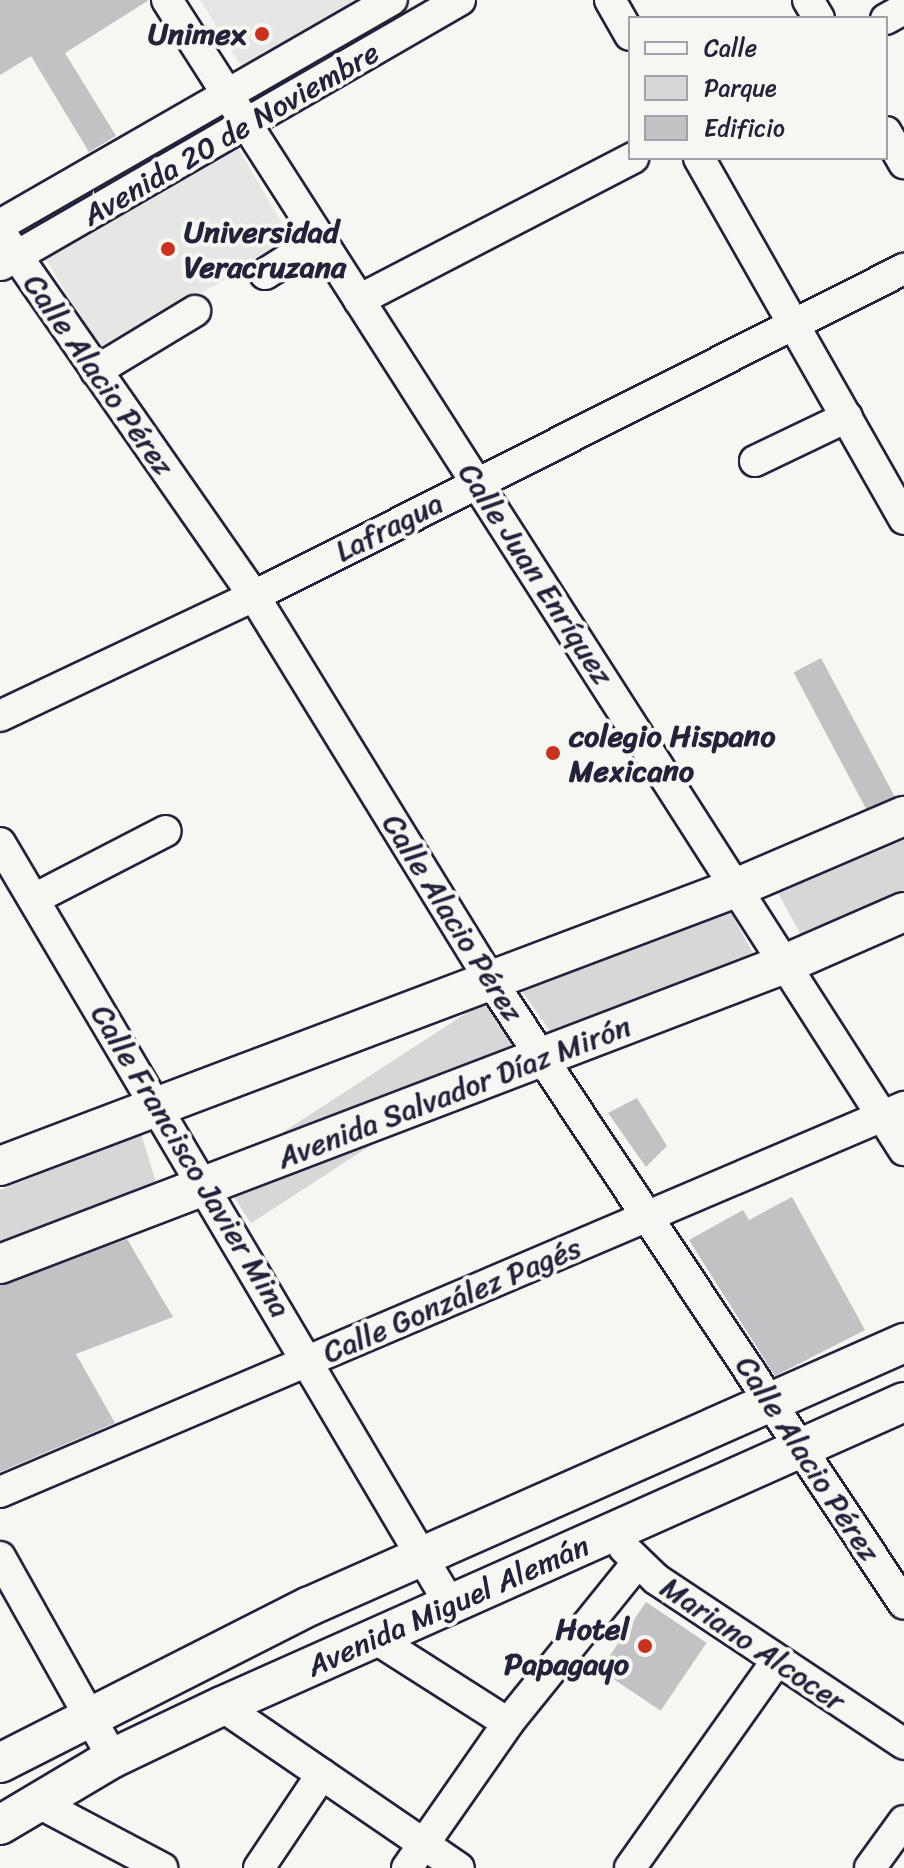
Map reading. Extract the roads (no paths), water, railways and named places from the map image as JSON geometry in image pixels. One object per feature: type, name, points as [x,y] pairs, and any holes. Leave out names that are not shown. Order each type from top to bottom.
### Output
[{"type":"main road","points":[[0,1166],[738,887],[904,816]]},
{"type":"main road","name":"Avenida Salvador Díaz Mirón","points":[[0,1264],[785,964],[904,912]]},
{"type":"main road","name":"Avenida Miguel Alemán","points":[[0,1763],[90,1715],[424,1554],[904,1343]]},
{"type":"main road","name":"Avenida Miguel Alemán","points":[[0,1825],[35,1801],[113,1758],[222,1706],[904,1402]]},
{"type":"street","name":"Calle Juan Enríquez","points":[[167,0],[785,964],[893,1112],[904,1150]]},
{"type":"street","name":"Avenida 20 de Noviembre","points":[[0,225],[230,96],[392,0]]},
{"type":"street","name":"Avenida 20 de Noviembre","points":[[5,251],[248,126],[460,0]]},
{"type":"street","points":[[610,0],[628,32]]},
{"type":"street","points":[[888,135],[904,163]]},
{"type":"street","points":[[359,300],[629,160]]},
{"type":"street","points":[[700,160],[904,519]]},
{"type":"street","points":[[265,274],[320,239]]},
{"type":"street","name":"Calle Alacio Pérez","points":[[5,251],[96,371],[254,596],[541,1059],[648,1215],[904,1604]]},
{"type":"street","name":"Lafragua","points":[[0,716],[254,596],[904,269]]},
{"type":"street","points":[[96,371],[195,311]]},
{"type":"street","points":[[755,461],[847,417]]},
{"type":"street","points":[[34,899],[166,831]]},
{"type":"street","name":"Calle Francisco Javier Mina","points":[[0,843],[310,1361],[424,1554],[451,1606]]},
{"type":"street","name":"Calle González Pagés","points":[[0,1492],[893,1112]]},
{"type":"street","name":"Mariano Alcocer","points":[[615,1532],[637,1563],[776,1662],[904,1744]]},
{"type":"street","points":[[0,1557],[113,1758]]},
{"type":"street","points":[[415,1857],[508,1723],[637,1563]]},
{"type":"street","points":[[376,1639],[508,1723]]},
{"type":"street","points":[[630,1868],[776,1662]]},
{"type":"street","points":[[222,1706],[322,1774],[415,1857],[459,1868]]},
{"type":"street","points":[[259,1868],[322,1774]]},
{"type":"street","points":[[35,1801],[162,1868]]},
{"type":"street","points":[[870,1868],[904,1821]]},
{"type":"place","name":"Unimex","points":[[262,34]]},
{"type":"place","name":"Universidad Veracruzana","points":[[168,249]]},
{"type":"place","name":"colegio Hispano Mexicano","points":[[553,753]]},
{"type":"place","name":"Hotel Papagayo","points":[[645,1646]]}]
